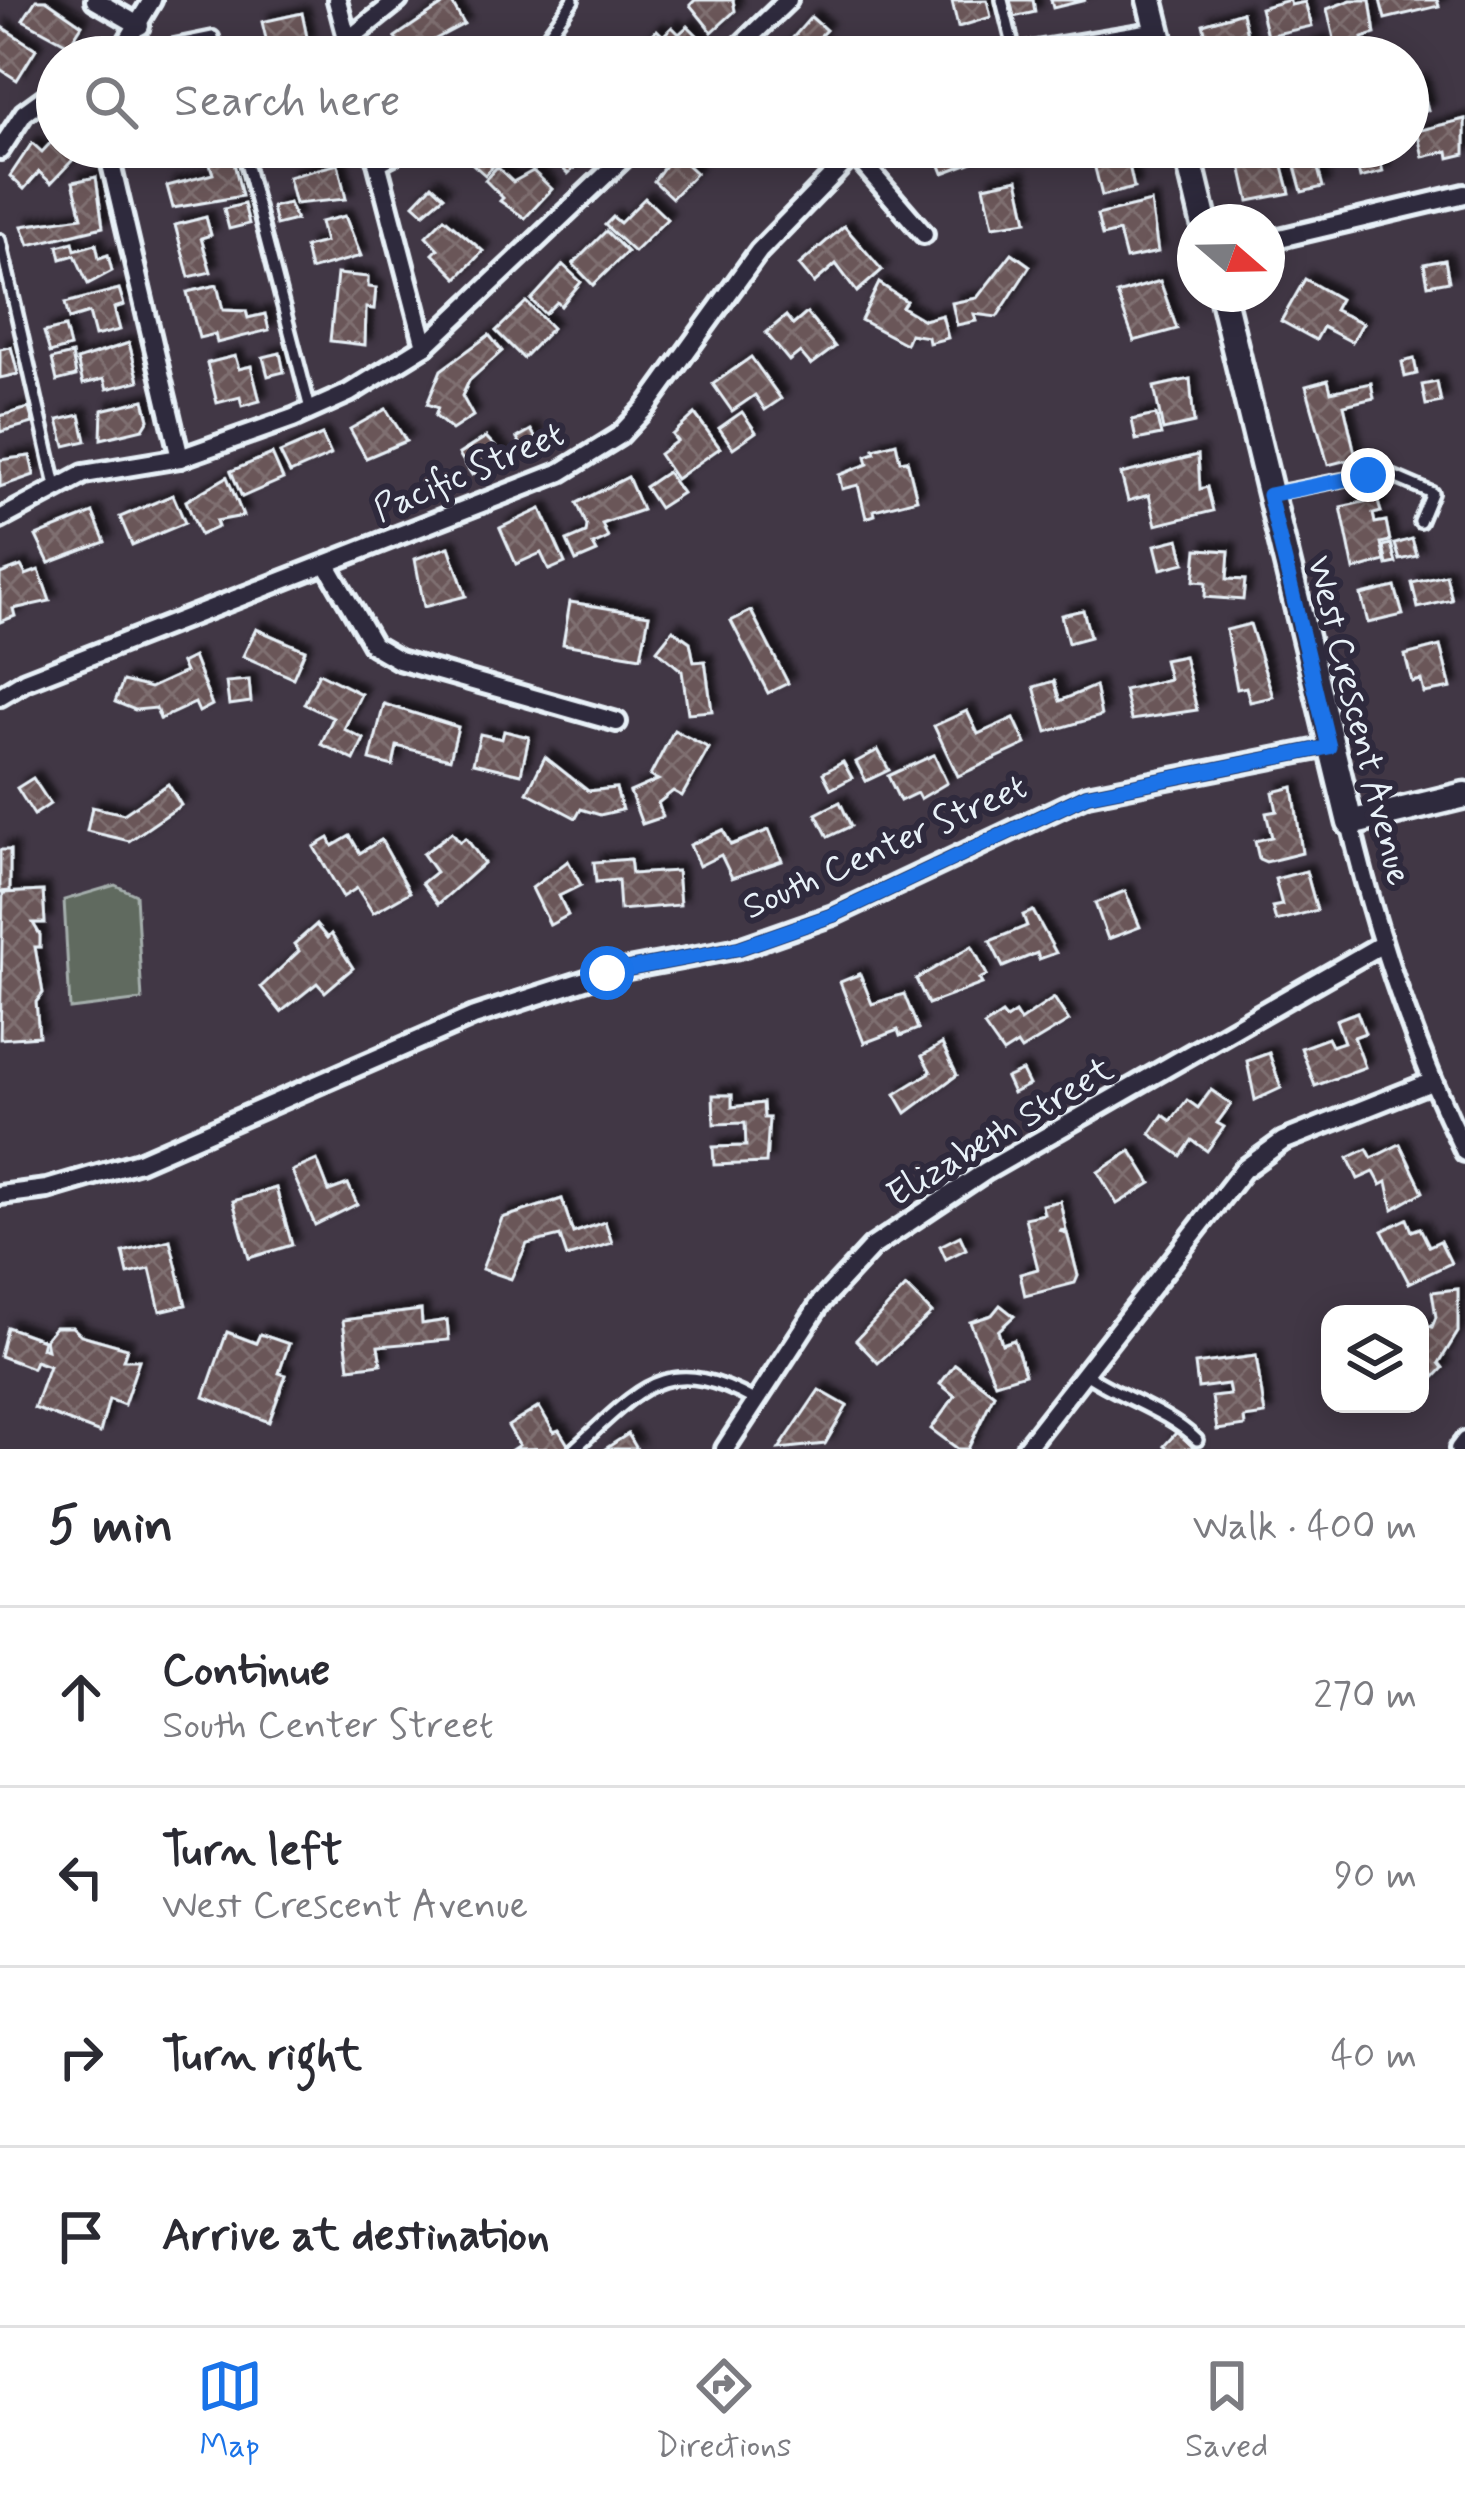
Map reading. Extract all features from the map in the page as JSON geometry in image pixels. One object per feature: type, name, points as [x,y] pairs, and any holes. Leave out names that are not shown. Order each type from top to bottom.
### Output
[{"type":"street","points":[[95,0],[140,26]]},
{"type":"street","points":[[133,36],[152,0]]},
{"type":"street","points":[[338,0],[347,36]]},
{"type":"street","points":[[362,36],[398,0]]},
{"type":"street","points":[[751,36],[788,0]]},
{"type":"street","points":[[1150,0],[1159,36]]},
{"type":"street","points":[[1127,36],[1158,31]]},
{"type":"street","points":[[0,150],[24,113],[36,104]]},
{"type":"street","points":[[112,168],[180,458]]},
{"type":"street","points":[[377,168],[425,346]]},
{"type":"street","points":[[0,519],[84,474],[180,458],[310,411],[425,346],[613,168]]},
{"type":"street","name":"Pacific Street","points":[[0,696],[25,681],[561,472],[619,436],[675,371],[759,251],[840,168]]},
{"type":"street","name":"Pacific Street","points":[[871,168],[923,234]]},
{"type":"street","points":[[1191,168],[1200,204]]},
{"type":"street","points":[[1285,238],[1465,194]]},
{"type":"street","name":"West Crescent Avenue","points":[[1226,312],[1379,946],[1431,1082],[1465,1152]]},
{"type":"street","points":[[327,565],[373,645],[399,660],[617,722]]},
{"type":"street","name":"South Center Street","points":[[0,1195],[47,1190],[139,1162],[474,1016],[607,973],[739,948],[833,915],[1087,795],[1329,747]]},
{"type":"street","points":[[1350,823],[1465,794]]},
{"type":"street","name":"Elizabeth Street","points":[[725,1449],[821,1302],[872,1247],[986,1171],[1379,946]]},
{"type":"street","points":[[1025,1449],[1243,1170],[1283,1141],[1431,1082]]},
{"type":"street","points":[[1459,1449],[1465,1441]]},
{"type":"lane","points":[[547,36],[573,0]]},
{"type":"lane","points":[[1002,0],[1006,36]]},
{"type":"lane","points":[[247,168],[310,411]]},
{"type":"lane","points":[[0,240],[56,486]]},
{"type":"lane","points":[[1269,495],[1390,472],[1432,494],[1420,522]]},
{"type":"lane","points":[[1084,1372],[1121,1398],[1178,1422],[1197,1440]]},
{"type":"lane","points":[[574,1449],[637,1393],[670,1378],[718,1380],[754,1400]]},
{"type":"green space","points":[[115,885],[136,895],[142,1000],[70,1009],[64,900]]},
{"type":"building","points":[[36,0],[46,0],[82,25],[75,36],[52,36],[23,20]]},
{"type":"building","points":[[450,0],[464,24],[441,36],[396,36]]},
{"type":"building","points":[[695,0],[733,0],[735,11],[712,32],[690,5]]},
{"type":"building","points":[[987,0],[991,17],[958,27],[952,1]]},
{"type":"building","points":[[1010,0],[1033,0],[1035,12],[1014,17]]},
{"type":"building","points":[[1051,0],[1086,0],[1053,8]]},
{"type":"building","points":[[1289,0],[1291,5],[1305,2],[1312,26],[1267,36],[1260,8]]},
{"type":"building","points":[[1351,0],[1370,0],[1375,34],[1333,36],[1327,9]]},
{"type":"building","points":[[1380,0],[1437,0],[1439,6],[1385,19]]},
{"type":"building","points":[[1242,12],[1247,36],[1206,36],[1203,24]]},
{"type":"building","points":[[302,13],[307,36],[265,36],[262,22]]},
{"type":"building","points":[[811,17],[826,30],[820,36],[794,36]]},
{"type":"building","points":[[0,26],[36,49],[17,80],[0,69]]},
{"type":"building","points":[[688,26],[698,36],[663,36],[672,27],[679,34]]},
{"type":"building","points":[[1465,119],[1465,154],[1449,158],[1448,151],[1429,156],[1429,128]]},
{"type":"building","points":[[32,143],[36,168],[65,168],[51,183],[39,172],[24,189],[10,176]]},
{"type":"building","points":[[211,168],[235,168],[242,196],[173,208],[167,186],[213,174]]},
{"type":"building","points":[[339,168],[346,199],[295,204],[288,177]]},
{"type":"building","points":[[496,168],[513,182],[533,171],[552,189],[525,218],[500,201],[503,198],[485,180]]},
{"type":"building","points":[[663,168],[690,168],[696,173],[672,198],[654,181]]},
{"type":"building","points":[[1095,168],[1130,168],[1134,188],[1102,196]]},
{"type":"building","points":[[1242,168],[1283,168],[1290,193],[1249,201]]},
{"type":"building","points":[[1295,168],[1324,168],[1318,169],[1323,187],[1302,192]]},
{"type":"building","points":[[1358,168],[1382,168],[1383,172],[1360,178]]},
{"type":"building","points":[[96,177],[103,227],[29,245],[22,226],[82,217],[73,182]]},
{"type":"building","points":[[1018,179],[1027,221],[993,226],[984,186]]},
{"type":"building","points":[[432,185],[444,196],[424,213],[414,204]]},
{"type":"building","points":[[645,198],[667,219],[634,252],[605,225],[613,217],[620,223]]},
{"type":"building","points":[[1151,202],[1158,252],[1126,259],[1119,232],[1102,236],[1097,215]]},
{"type":"building","points":[[289,203],[296,220],[276,225],[272,207]]},
{"type":"building","points":[[244,204],[249,224],[229,229],[224,209]]},
{"type":"building","points":[[345,216],[361,256],[310,270],[305,247],[325,242],[320,222]]},
{"type":"building","points":[[206,217],[211,235],[201,238],[211,272],[189,277],[175,225]]},
{"type":"building","points":[[444,218],[483,251],[457,278],[433,254],[438,249],[426,236]]},
{"type":"building","points":[[844,226],[882,270],[857,292],[836,264],[814,283],[799,265]]},
{"type":"building","points":[[606,231],[627,252],[593,285],[573,264]]},
{"type":"building","points":[[73,242],[75,250],[96,244],[99,258],[108,255],[112,271],[88,284],[75,255],[61,259],[58,246]]},
{"type":"building","points":[[1012,253],[1030,266],[997,317],[974,314],[976,321],[957,325],[952,303],[977,298]]},
{"type":"building","points":[[1445,260],[1449,281],[1428,285],[1424,264]]},
{"type":"building","points":[[563,265],[581,282],[561,306],[557,302],[545,314],[531,300]]},
{"type":"building","points":[[337,274],[368,277],[368,287],[376,288],[374,309],[366,308],[365,345],[330,341]]},
{"type":"building","points":[[1305,279],[1340,299],[1334,310],[1363,323],[1352,342],[1323,327],[1316,340],[1281,321]]},
{"type":"building","points":[[1160,281],[1177,329],[1134,341],[1117,294]]},
{"type":"building","points":[[879,283],[906,301],[902,307],[924,320],[942,315],[948,338],[929,343],[928,337],[910,334],[906,344],[861,320]]},
{"type":"building","points":[[217,285],[223,310],[246,311],[248,318],[265,314],[269,330],[217,343],[215,334],[199,338],[187,292]]},
{"type":"building","points":[[119,289],[124,305],[114,308],[120,330],[95,336],[89,313],[69,319],[65,303]]},
{"type":"building","points":[[526,302],[552,328],[523,358],[496,331]]},
{"type":"building","points":[[807,313],[835,347],[811,365],[800,352],[789,361],[766,333],[786,316],[793,325]]},
{"type":"building","points":[[65,327],[70,347],[50,353],[44,332]]},
{"type":"building","points":[[489,335],[502,351],[469,381],[462,396],[473,416],[452,430],[435,416],[438,408],[427,404],[441,370]]},
{"type":"building","points":[[129,343],[139,381],[107,389],[104,379],[83,384],[77,360]]},
{"type":"building","points":[[11,347],[18,374],[0,378],[0,349]]},
{"type":"building","points":[[280,353],[284,372],[268,376],[263,357]]},
{"type":"building","points":[[72,354],[76,376],[57,381],[52,359]]},
{"type":"building","points":[[235,356],[239,369],[251,366],[260,401],[242,406],[240,397],[217,403],[207,363]]},
{"type":"building","points":[[751,357],[781,399],[765,410],[755,395],[732,411],[713,384]]},
{"type":"building","points":[[1414,359],[1417,374],[1405,377],[1402,362]]},
{"type":"building","points":[[1190,379],[1194,423],[1163,430],[1154,387]]},
{"type":"building","points":[[1328,380],[1331,392],[1371,383],[1374,398],[1344,405],[1356,458],[1328,465],[1306,386]]},
{"type":"building","points":[[1437,382],[1441,402],[1426,405],[1422,385]]},
{"type":"building","points":[[144,400],[149,419],[143,429],[101,439],[102,410]]},
{"type":"building","points":[[29,408],[33,423],[0,432],[0,416]]},
{"type":"building","points":[[386,409],[406,441],[366,458],[350,429]]},
{"type":"building","points":[[742,412],[756,432],[733,448],[719,428]]},
{"type":"building","points":[[695,414],[720,448],[676,479],[659,454],[677,441],[672,435]]},
{"type":"building","points":[[80,415],[86,441],[65,446],[58,420]]},
{"type":"building","points":[[1156,415],[1161,435],[1136,440],[1132,420]]},
{"type":"building","points":[[531,430],[537,440],[523,448],[517,438]]},
{"type":"building","points":[[322,435],[331,455],[290,473],[280,453]]},
{"type":"building","points":[[486,437],[504,456],[472,475],[459,454]]},
{"type":"building","points":[[896,443],[900,461],[907,460],[917,499],[874,510],[875,515],[866,518],[858,485],[842,489],[839,475],[868,464],[866,456],[875,453],[874,449]]},
{"type":"building","points":[[272,454],[283,479],[242,497],[231,471]]},
{"type":"building","points":[[1198,455],[1200,489],[1207,487],[1213,511],[1156,525],[1149,495],[1128,501],[1121,474]]},
{"type":"building","points":[[30,456],[34,475],[0,487],[0,460]]},
{"type":"building","points":[[667,472],[682,493],[659,508],[645,487]]},
{"type":"building","points":[[227,477],[243,516],[216,521],[218,527],[200,535],[186,501]]},
{"type":"building","points":[[628,477],[642,510],[602,524],[608,538],[593,545],[597,552],[576,561],[567,541],[586,533],[587,526],[577,503]]},
{"type":"building","points":[[173,495],[185,523],[132,545],[120,517]]},
{"type":"building","points":[[1377,499],[1381,512],[1373,514],[1375,523],[1386,521],[1390,541],[1381,543],[1385,561],[1354,570],[1341,507]]},
{"type":"building","points":[[541,509],[565,563],[549,570],[541,553],[516,564],[500,528]]},
{"type":"building","points":[[93,513],[105,542],[49,563],[36,536]]},
{"type":"building","points":[[1179,539],[1185,563],[1161,569],[1155,545]]},
{"type":"building","points":[[1412,539],[1417,556],[1400,560],[1395,544]]},
{"type":"building","points":[[1391,544],[1396,563],[1387,565],[1383,546]]},
{"type":"building","points":[[449,547],[466,596],[424,607],[415,559]]},
{"type":"building","points":[[1197,549],[1229,551],[1227,579],[1245,580],[1243,600],[1205,597],[1206,582],[1194,581]]},
{"type":"building","points":[[21,566],[26,575],[39,570],[50,601],[13,609],[15,616],[0,622],[0,574]]},
{"type":"building","points":[[1446,575],[1452,600],[1418,608],[1412,583]]},
{"type":"building","points":[[1395,587],[1403,615],[1368,623],[1361,595]]},
{"type":"building","points":[[570,602],[649,615],[641,657],[563,644]]},
{"type":"building","points":[[1083,610],[1090,637],[1068,643],[1061,615]]},
{"type":"building","points":[[751,611],[788,683],[768,693],[731,621]]},
{"type":"building","points":[[1250,624],[1273,697],[1250,702],[1246,687],[1237,689],[1226,630]]},
{"type":"building","points":[[256,629],[305,650],[293,678],[243,656]]},
{"type":"building","points":[[673,630],[690,642],[694,662],[705,661],[712,711],[688,713],[682,671],[657,650]]},
{"type":"building","points":[[1440,646],[1451,688],[1424,693],[1421,680],[1412,682],[1405,655]]},
{"type":"building","points":[[1184,656],[1197,710],[1131,720],[1124,690],[1169,679],[1164,660]]},
{"type":"building","points":[[193,657],[212,705],[199,712],[195,703],[160,719],[156,708],[135,710],[115,702],[123,681],[150,688],[185,672],[181,663]]},
{"type":"building","points":[[319,673],[361,694],[344,729],[364,739],[354,760],[321,744],[333,718],[304,704]]},
{"type":"building","points":[[249,680],[251,702],[229,705],[226,682]]},
{"type":"building","points":[[1054,681],[1060,701],[1095,686],[1101,716],[1047,732],[1034,687]]},
{"type":"building","points":[[384,704],[458,727],[450,759],[397,746],[393,766],[370,760]]},
{"type":"building","points":[[967,711],[978,734],[1014,718],[1026,744],[958,776],[934,726]]},
{"type":"building","points":[[674,730],[709,748],[682,796],[673,791],[658,803],[663,817],[642,824],[630,792],[658,780],[650,776]]},
{"type":"building","points":[[504,731],[529,737],[521,774],[473,763],[480,734],[502,739]]},
{"type":"building","points":[[878,750],[889,770],[866,781],[856,762]]},
{"type":"building","points":[[934,755],[947,783],[920,799],[917,793],[900,801],[888,776]]},
{"type":"building","points":[[545,757],[588,791],[616,788],[622,810],[600,815],[581,809],[576,818],[527,792]]},
{"type":"building","points":[[843,762],[852,778],[831,789],[823,773]]},
{"type":"building","points":[[33,778],[50,804],[34,815],[17,788]]},
{"type":"building","points":[[168,784],[181,805],[129,841],[87,831],[92,807],[124,814]]},
{"type":"building","points":[[1293,787],[1302,853],[1266,862],[1259,859],[1255,841],[1272,837],[1266,813],[1277,811],[1273,792]]},
{"type":"building","points":[[840,802],[851,826],[828,837],[816,814]]},
{"type":"building","points":[[723,830],[731,845],[769,830],[782,861],[732,878],[721,855],[699,866],[690,845]]},
{"type":"building","points":[[452,832],[460,842],[466,838],[484,863],[438,904],[422,883],[436,872],[423,854]]},
{"type":"building","points":[[350,836],[360,853],[381,840],[410,892],[373,913],[357,888],[343,897],[314,847],[329,838],[333,846]]},
{"type":"building","points":[[0,850],[10,850],[10,891],[0,892]]},
{"type":"building","points":[[630,859],[632,874],[677,871],[680,905],[620,910],[618,880],[596,882],[594,862]]},
{"type":"building","points":[[568,861],[581,885],[559,896],[568,915],[550,925],[532,888]]},
{"type":"building","points":[[1306,871],[1317,910],[1276,921],[1272,907],[1282,905],[1275,879]]},
{"type":"building","points":[[43,891],[45,923],[33,923],[40,935],[40,947],[35,947],[43,993],[36,1002],[39,1036],[0,1039],[3,893]]},
{"type":"building","points":[[1125,891],[1140,927],[1108,939],[1095,903]]},
{"type":"building","points":[[1033,911],[1056,953],[1039,959],[1037,953],[1003,967],[990,941],[1027,926],[1023,915]]},
{"type":"building","points":[[316,925],[327,938],[331,934],[353,968],[325,992],[317,983],[281,1012],[261,987],[299,951],[294,944]]},
{"type":"building","points":[[972,946],[987,975],[979,979],[982,984],[928,1004],[916,979]]},
{"type":"building","points":[[860,974],[872,1004],[904,994],[918,1029],[900,1036],[898,1030],[864,1043],[840,982]]},
{"type":"building","points":[[1054,998],[1069,1021],[1021,1050],[1017,1044],[1003,1053],[984,1026],[1002,1014],[1006,1019],[1015,1013],[1020,1021]]},
{"type":"building","points":[[1357,1012],[1365,1033],[1354,1037],[1365,1067],[1315,1086],[1301,1048],[1328,1038],[1332,1046],[1344,1042],[1336,1020]]},
{"type":"building","points":[[942,1044],[957,1075],[906,1113],[895,1094],[931,1072],[922,1056]]},
{"type":"building","points":[[1269,1053],[1281,1088],[1255,1100],[1247,1061]]},
{"type":"building","points":[[1022,1071],[1029,1085],[1013,1093],[1006,1078]]},
{"type":"building","points":[[1211,1090],[1231,1104],[1217,1123],[1224,1127],[1207,1151],[1192,1140],[1181,1156],[1150,1134],[1163,1115],[1171,1121],[1187,1100],[1198,1108]]},
{"type":"building","points":[[713,1095],[732,1095],[732,1107],[763,1103],[764,1118],[769,1118],[766,1163],[714,1165],[713,1147],[746,1146],[745,1123],[714,1124]]},
{"type":"building","points":[[1400,1144],[1423,1192],[1393,1209],[1387,1182],[1381,1185],[1374,1172],[1358,1179],[1348,1158],[1367,1149],[1372,1158]]},
{"type":"building","points":[[1131,1151],[1151,1183],[1117,1204],[1098,1172]]},
{"type":"building","points":[[317,1160],[329,1191],[348,1184],[357,1204],[315,1225],[292,1171]]},
{"type":"building","points":[[276,1188],[292,1245],[249,1258],[233,1201]]},
{"type":"building","points":[[562,1199],[573,1233],[605,1222],[612,1243],[567,1257],[560,1236],[527,1244],[511,1279],[482,1269],[502,1218]]},
{"type":"building","points":[[1060,1201],[1066,1230],[1059,1231],[1067,1233],[1078,1276],[1075,1283],[1025,1296],[1020,1274],[1038,1269],[1025,1218],[1044,1214],[1042,1205]]},
{"type":"building","points":[[1407,1219],[1412,1231],[1420,1228],[1429,1246],[1440,1241],[1451,1263],[1409,1283],[1382,1231]]},
{"type":"building","points":[[960,1236],[966,1249],[946,1259],[940,1246]]},
{"type":"building","points":[[170,1240],[186,1305],[160,1311],[150,1269],[128,1274],[123,1252]]},
{"type":"building","points":[[906,1287],[932,1313],[878,1363],[856,1340]]},
{"type":"building","points":[[1458,1289],[1458,1332],[1439,1363],[1443,1368],[1429,1383],[1429,1326],[1436,1317],[1432,1292]]},
{"type":"building","points":[[1000,1305],[1014,1316],[998,1331],[1002,1344],[1014,1340],[1025,1374],[995,1383],[970,1322],[992,1315]]},
{"type":"building","points":[[421,1310],[422,1324],[447,1320],[449,1340],[378,1346],[381,1364],[349,1368],[343,1320]]},
{"type":"building","points":[[7,1327],[43,1340],[41,1348],[47,1350],[45,1339],[55,1327],[72,1327],[81,1335],[127,1348],[123,1360],[139,1360],[124,1405],[109,1399],[100,1433],[34,1408],[49,1366],[35,1361],[32,1368],[0,1356]]},
{"type":"building","points":[[227,1332],[256,1343],[260,1334],[289,1344],[279,1373],[286,1375],[269,1422],[204,1397]]},
{"type":"building","points":[[1256,1356],[1265,1415],[1244,1418],[1245,1426],[1217,1430],[1212,1397],[1230,1395],[1228,1384],[1198,1388],[1195,1364]]},
{"type":"building","points":[[955,1364],[994,1394],[968,1449],[958,1449],[931,1429],[955,1396],[940,1384]]},
{"type":"building","points":[[819,1390],[847,1406],[825,1444],[779,1449]]},
{"type":"building","points":[[539,1407],[570,1448],[513,1449],[519,1445],[508,1426]]},
{"type":"building","points":[[1177,1432],[1195,1449],[1164,1446]]},
{"type":"building","points":[[628,1434],[637,1449],[605,1449]]},
{"type":"route","points":[[607,973],[739,948],[833,915],[1087,795],[1329,747],[1269,495],[1368,475]]}]
